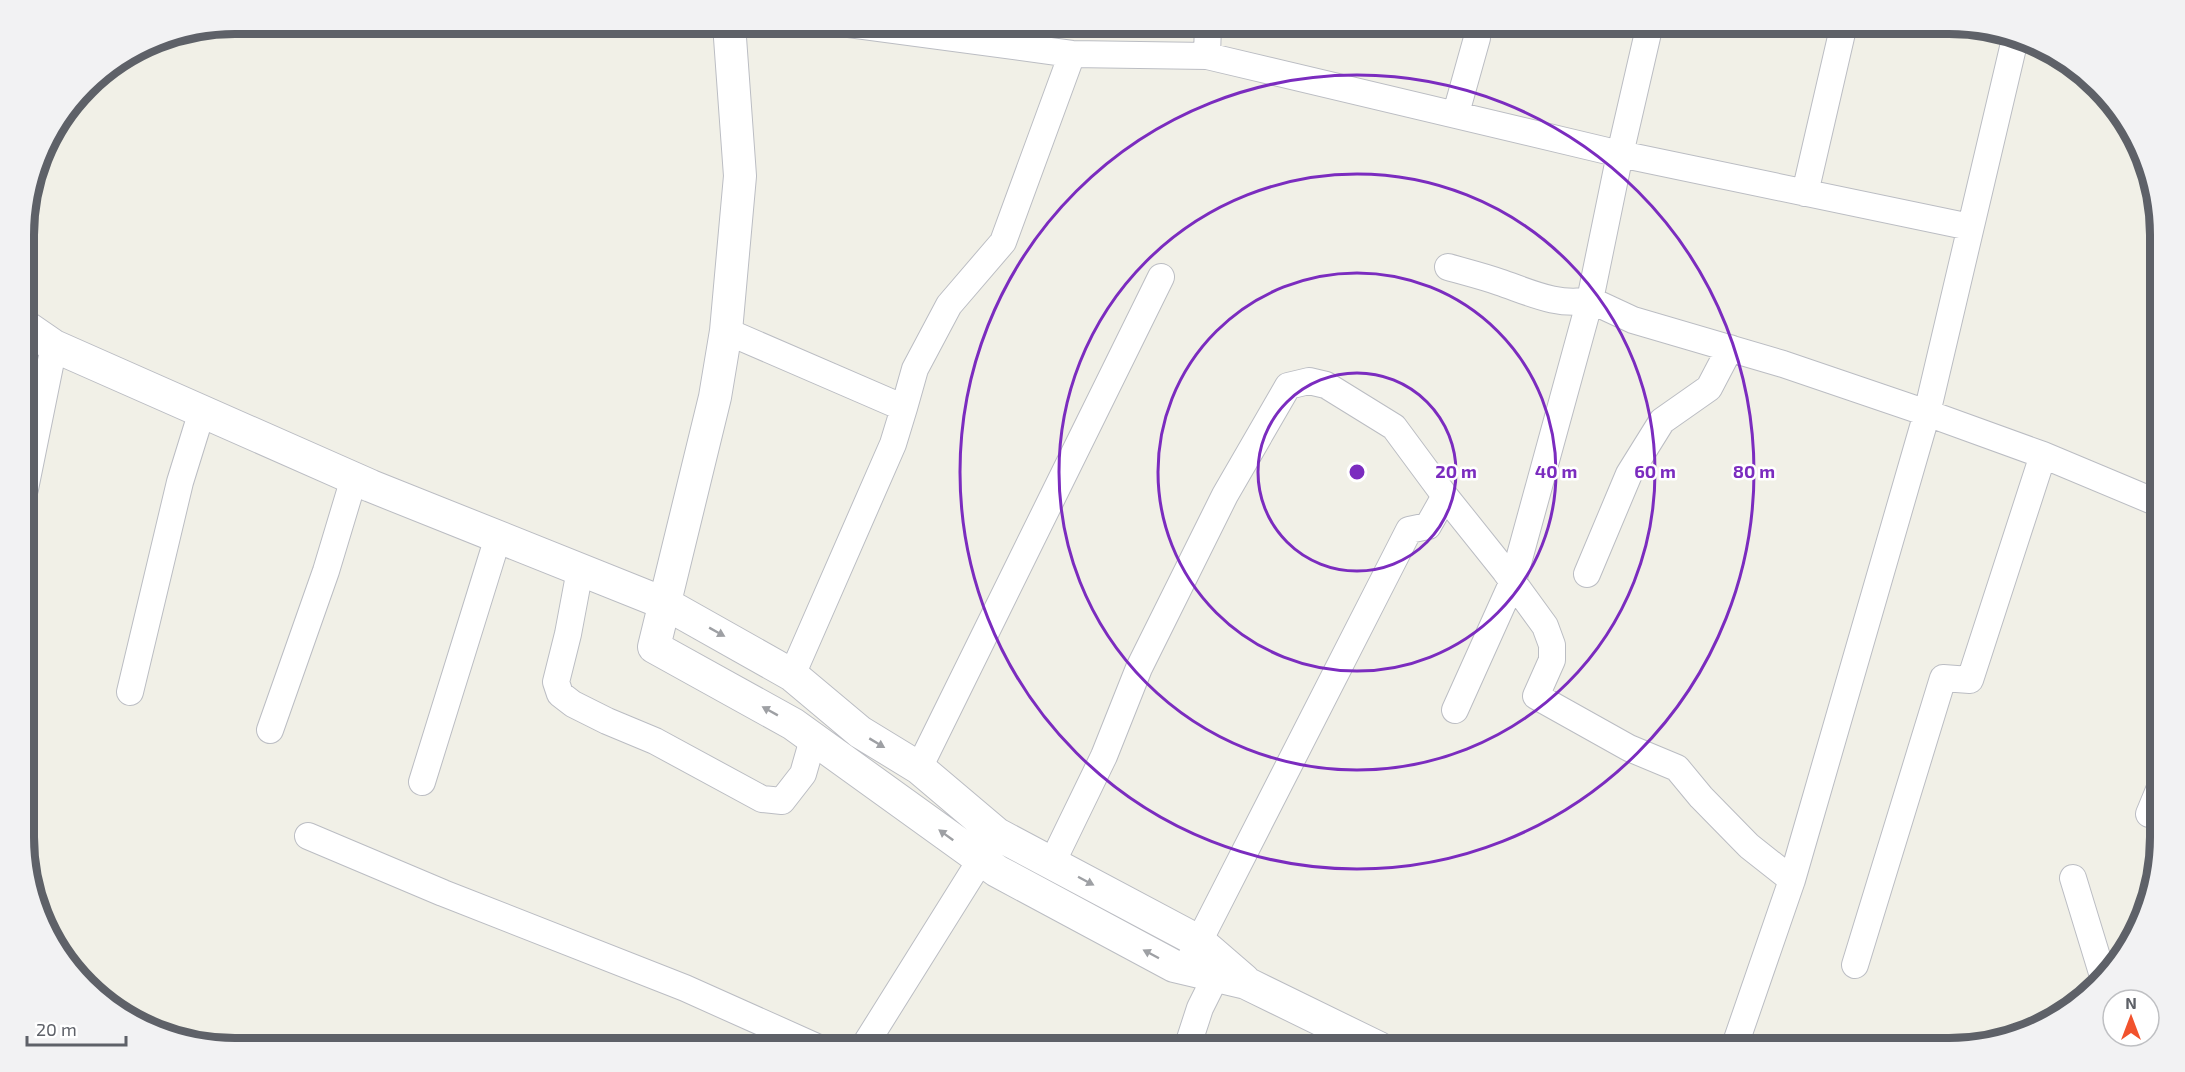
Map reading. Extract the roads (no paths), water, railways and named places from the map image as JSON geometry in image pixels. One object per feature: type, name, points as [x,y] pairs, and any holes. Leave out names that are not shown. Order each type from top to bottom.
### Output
[{"type":"street","points":[[730,34],[740,176],[726,331],[715,397],[654,647],[793,724],[813,739],[989,847],[1052,863],[1214,966],[1357,1037]]},
{"type":"street","points":[[923,34],[1072,54],[1207,56],[1456,113],[1620,154],[1970,227]]},
{"type":"street","points":[[1207,56],[1208,34]]},
{"type":"street","points":[[1456,113],[1477,34]]},
{"type":"street","points":[[1455,710],[1513,581],[1590,300],[1648,34]]},
{"type":"street","points":[[1805,193],[1842,34]]},
{"type":"street","points":[[1738,1037],[1792,880],[1927,413],[2014,45]]},
{"type":"street","points":[[792,675],[892,444],[915,369],[949,305],[1003,242],[1072,54]]},
{"type":"street","points":[[1448,267],[1498,281],[1542,298],[1575,304],[1590,300],[1633,320],[1784,364],[2043,455],[2150,500]]},
{"type":"street","points":[[919,768],[1161,277]]},
{"type":"street","points":[[726,331],[904,408]]},
{"type":"street","points":[[35,333],[54,346],[354,478],[666,604],[792,675],[860,732],[919,768],[989,847],[997,871],[1174,966],[1214,966]]},
{"type":"street","points":[[35,441],[54,346]]},
{"type":"street","points":[[1587,574],[1629,474],[1662,421],[1709,388],[1730,348]]},
{"type":"street","points":[[1052,863],[1104,756],[1139,668],[1225,495],[1288,386],[1310,381],[1326,385],[1394,427],[1445,496],[1513,581],[1545,626],[1552,645],[1552,660],[1536,696],[1629,748],[1677,768],[1701,797],[1749,846],[1792,880]]},
{"type":"street","points":[[130,692],[180,482],[202,411]]},
{"type":"street","points":[[1855,965],[1943,678],[1970,680],[2043,455]]},
{"type":"street","points":[[270,730],[326,571],[354,478]]},
{"type":"street","points":[[1190,1037],[1214,966],[1315,711],[1409,530],[1428,526],[1445,496]]},
{"type":"street","points":[[423,782],[498,537]]},
{"type":"street","points":[[580,570],[556,682],[561,694],[573,704],[607,722],[655,741],[762,799],[782,801],[803,774],[813,739]]},
{"type":"street","points":[[308,836],[453,897],[685,988],[796,1038]]},
{"type":"street","points":[[869,1038],[989,847]]},
{"type":"street","points":[[2073,878],[2101,969]]}]
